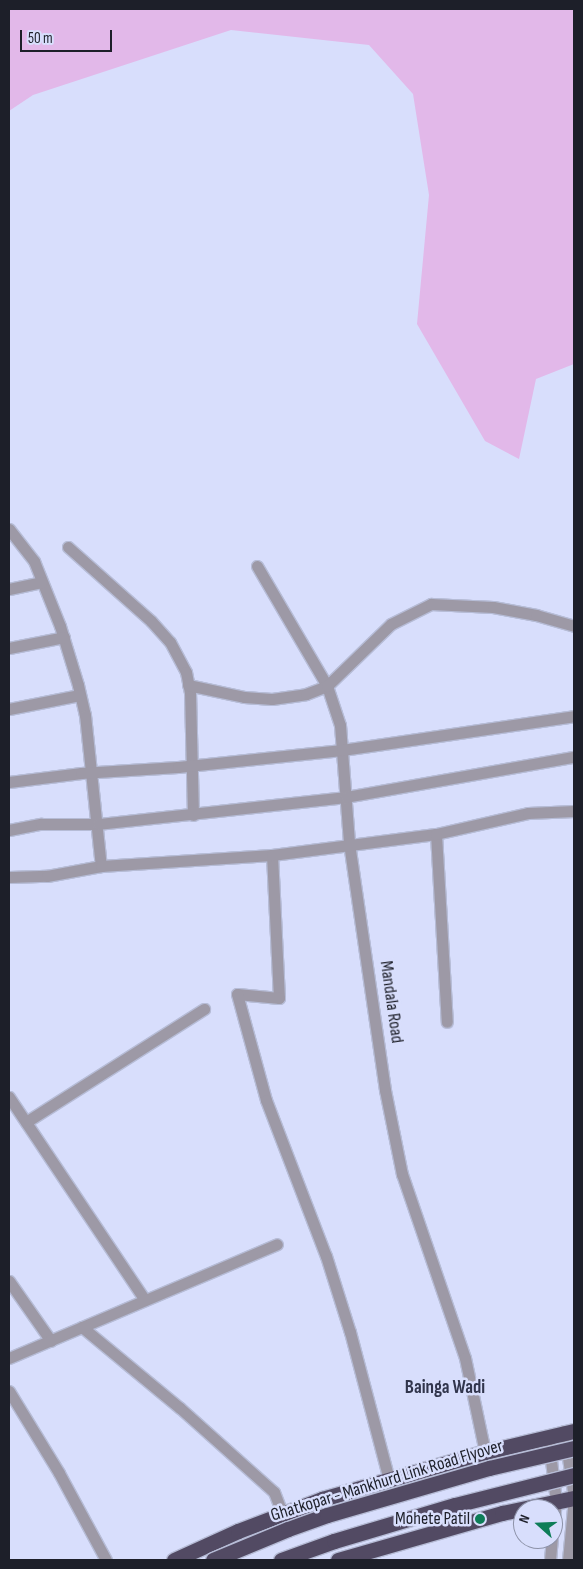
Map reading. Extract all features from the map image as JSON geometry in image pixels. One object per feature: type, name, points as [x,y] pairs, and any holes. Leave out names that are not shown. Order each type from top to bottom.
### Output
[{"type":"highway","points":[[174,1560],[282,1513],[484,1452],[569,1431]]},
{"type":"highway","name":"Ghatkopar - Mankhurd Link Road Flyover","points":[[213,1560],[327,1515],[489,1468],[574,1448]]},
{"type":"highway","points":[[281,1560],[334,1541],[456,1505],[574,1475]]},
{"type":"highway","points":[[338,1560],[359,1557],[513,1510]]},
{"type":"street","points":[[9,529],[34,561],[64,637],[80,695],[92,772],[101,866]]},
{"type":"street","points":[[68,547],[140,610],[170,642],[186,672],[193,815]]},
{"type":"street","name":"Mandala Road","points":[[257,566],[327,686],[340,725],[349,844],[385,1090],[402,1174],[465,1358],[484,1452]]},
{"type":"street","points":[[9,588],[41,582]]},
{"type":"street","points":[[188,685],[244,697],[272,699],[306,694],[327,686],[391,624],[431,604],[492,606],[536,615],[574,626]]},
{"type":"street","points":[[9,648],[64,637]]},
{"type":"street","points":[[9,709],[80,695]]},
{"type":"street","points":[[9,782],[92,772],[192,766],[342,750],[574,716]]},
{"type":"street","points":[[9,830],[41,824],[98,824],[193,815],[346,797],[574,757]]},
{"type":"street","points":[[9,877],[47,876],[101,866],[272,855],[436,834],[528,813],[574,811]]},
{"type":"street","points":[[436,834],[447,1022]]},
{"type":"street","points":[[272,855],[279,998],[237,994],[266,1100],[326,1256],[350,1332],[388,1480]]},
{"type":"street","points":[[26,1122],[204,1009]]},
{"type":"street","points":[[9,1097],[145,1300]]},
{"type":"street","points":[[9,1358],[51,1342],[276,1244]]},
{"type":"street","points":[[9,1281],[51,1342]]},
{"type":"street","points":[[82,1327],[180,1408],[274,1492],[282,1513]]},
{"type":"street","points":[[9,1391],[59,1473],[106,1560]]},
{"type":"street","points":[[568,1560],[574,1498],[569,1431]]},
{"type":"street","points":[[548,1436],[556,1499]]},
{"type":"shaded area","points":[[9,9],[574,9],[574,364],[536,379],[519,459],[485,441],[417,324],[429,195],[413,94],[369,45],[231,30],[33,95],[9,111]]},
{"type":"place","name":"Mohete Patil","points":[[480,1519]]},
{"type":"district","name":"Bainga Wadi","points":[[445,1388]]}]
